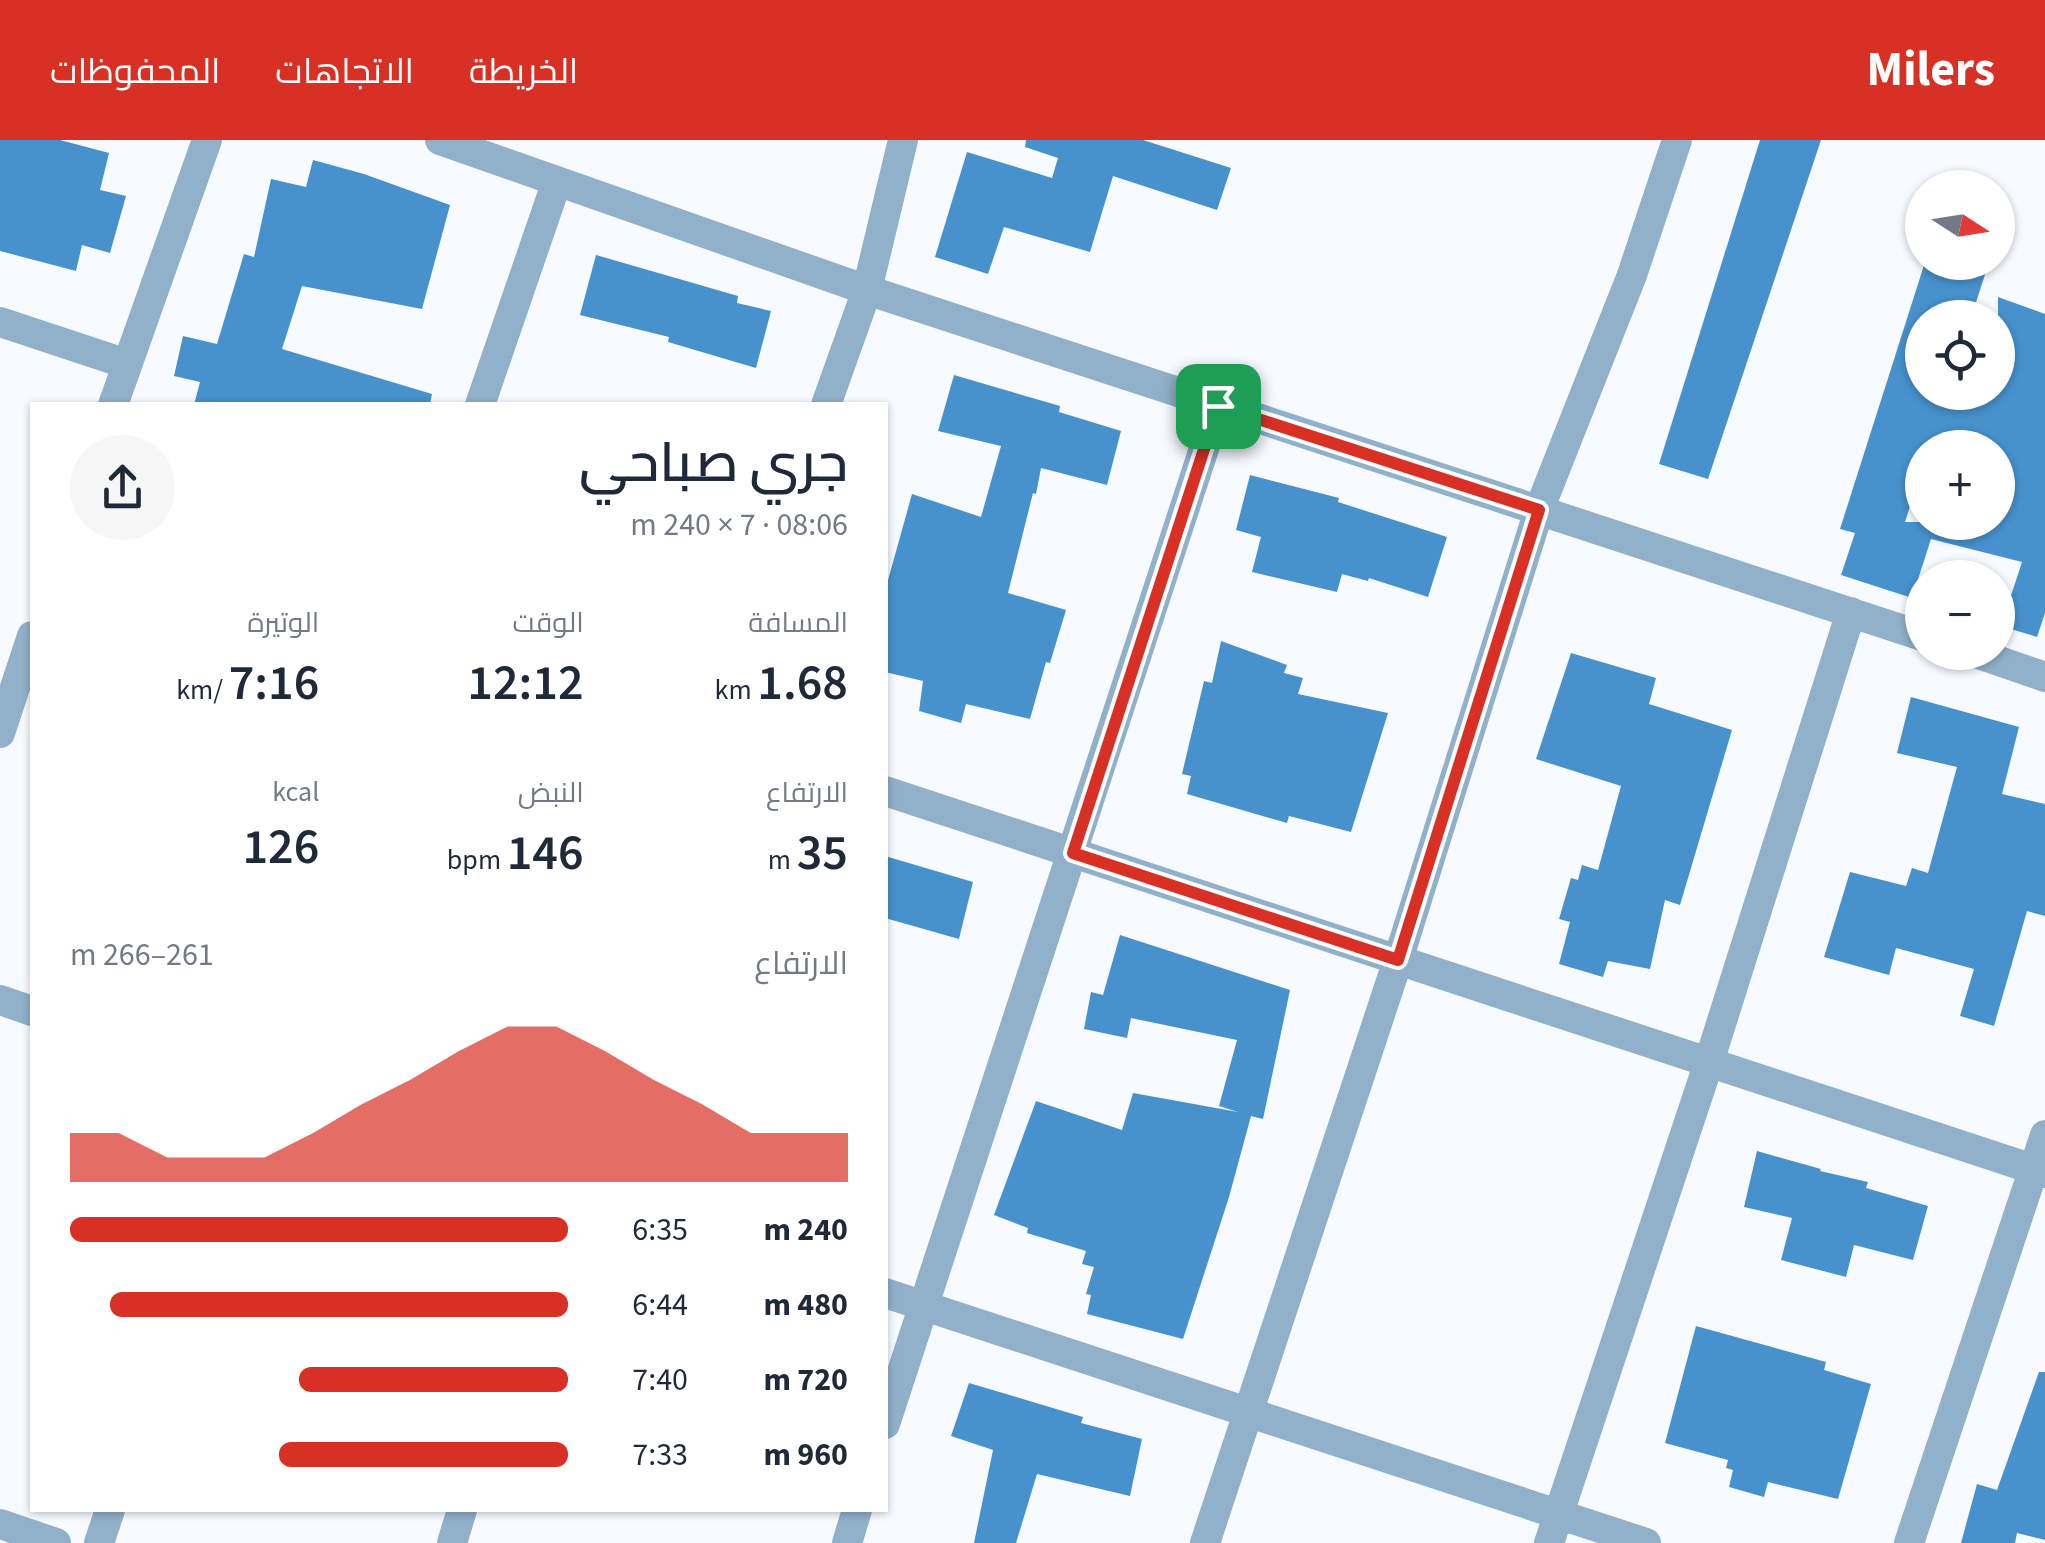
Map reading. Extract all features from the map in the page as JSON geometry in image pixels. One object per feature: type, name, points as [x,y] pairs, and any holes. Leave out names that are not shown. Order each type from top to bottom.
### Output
[{"type":"street","points":[[113,402],[206,140]]},
{"type":"street","points":[[440,140],[867,290],[1905,630]]},
{"type":"street","points":[[827,402],[867,290],[903,140]]},
{"type":"street","points":[[1205,1543],[1398,960],[1539,510],[1632,275],[1677,140]]},
{"type":"street","points":[[481,402],[557,181]]},
{"type":"street","points":[[0,322],[128,364]]},
{"type":"street","points":[[888,1415],[1218,406]]},
{"type":"street","points":[[1554,1529],[1709,1062],[1851,612]]},
{"type":"street","points":[[0,733],[30,642]]},
{"type":"street","points":[[2015,666],[2045,676]]},
{"type":"street","points":[[888,792],[2040,1171]]},
{"type":"street","points":[[0,1000],[30,1010]]},
{"type":"street","points":[[1909,1543],[2040,1171],[2045,1135]]},
{"type":"street","points":[[888,1294],[1248,1412],[1554,1529],[1646,1543]]},
{"type":"street","points":[[99,1543],[109,1512]]},
{"type":"street","points":[[452,1543],[461,1512]]},
{"type":"street","points":[[847,1543],[856,1512]]},
{"type":"street","points":[[0,1524],[56,1543]]},
{"type":"building","points":[[0,140],[60,140],[109,153],[100,190],[126,196],[110,253],[82,245],[76,271],[0,251]]},
{"type":"building","points":[[1026,140],[1143,140],[1231,168],[1217,210],[1113,176],[1090,252],[1004,227],[988,274],[935,257],[967,152],[1052,178],[1058,158],[1025,147]]},
{"type":"building","points":[[1760,140],[1821,140],[1708,479],[1659,464]]},
{"type":"building","points":[[313,160],[450,205],[422,309],[302,286],[282,349],[432,394],[431,402],[195,402],[200,382],[174,376],[183,336],[217,344],[244,254],[254,257],[271,179],[306,187]]},
{"type":"building","points":[[596,255],[738,296],[737,303],[771,311],[756,368],[668,342],[669,337],[580,315]]},
{"type":"building","points":[[1919,280],[1983,280],[1977,300],[1913,300]]},
{"type":"building","points":[[2015,303],[2045,314],[2045,613],[2037,637],[2015,630],[2015,583],[2022,562],[1935,540],[2015,540],[2015,430],[1905,430],[1905,540],[1931,540],[1924,560],[1905,560],[1905,596],[1841,575],[1855,533],[1840,529],[1905,325],[1905,410],[2015,410]]},
{"type":"building","points":[[954,375],[1060,406],[1059,412],[1121,431],[1107,485],[1041,468],[1036,494],[1033,493],[1008,593],[1066,610],[1030,719],[966,704],[961,723],[919,711],[923,681],[888,673],[888,580],[912,494],[981,517],[1001,446],[938,431]]},
{"type":"building","points":[[1250,475],[1339,498],[1338,502],[1447,537],[1428,597],[1369,578],[1368,581],[1342,574],[1337,592],[1252,572],[1261,537],[1236,530]]},
{"type":"building","points":[[1221,641],[1287,665],[1284,673],[1303,678],[1298,694],[1388,713],[1351,832],[1289,816],[1287,823],[1187,794],[1191,776],[1182,774],[1204,681],[1212,683]]},
{"type":"building","points":[[1571,653],[1656,678],[1649,704],[1732,730],[1680,905],[1665,900],[1650,969],[1608,961],[1603,977],[1559,964],[1570,922],[1559,919],[1571,878],[1578,880],[1582,865],[1598,870],[1621,786],[1536,759]]},
{"type":"building","points":[[1911,697],[2019,727],[2002,794],[2045,804],[2045,916],[2027,911],[1994,1026],[1960,1016],[1974,969],[1896,948],[1889,975],[1824,957],[1850,872],[1906,886],[1912,868],[1928,873],[1957,767],[1897,753]]},
{"type":"building","points":[[888,857],[973,882],[959,939],[888,919]]},
{"type":"building","points":[[1120,935],[1290,990],[1263,1119],[1251,1116],[1183,1339],[1087,1314],[1091,1295],[1086,1294],[1094,1267],[1082,1264],[1086,1251],[1027,1233],[1028,1228],[994,1215],[1036,1101],[1122,1130],[1133,1093],[1238,1112],[1219,1106],[1237,1040],[1131,1018],[1127,1038],[1084,1029],[1091,992],[1103,995]]},
{"type":"building","points":[[1757,1151],[1868,1182],[1866,1188],[1928,1206],[1913,1260],[1854,1245],[1846,1277],[1781,1260],[1792,1218],[1744,1207]]},
{"type":"building","points":[[1696,1326],[1826,1362],[1824,1370],[1871,1384],[1838,1499],[1768,1482],[1764,1497],[1729,1487],[1733,1470],[1726,1468],[1728,1460],[1665,1443]]},
{"type":"building","points":[[2039,1372],[2045,1372],[2045,1540],[2017,1533],[2015,1543],[1961,1543],[1977,1484],[1997,1490]]},
{"type":"building","points":[[969,1383],[1083,1417],[1081,1423],[1142,1439],[1130,1496],[1037,1474],[1016,1543],[974,1543],[993,1450],[951,1436]]},
{"type":"route","points":[[1218,406],[1539,510],[1398,960],[1073,853],[1218,406]]}]
